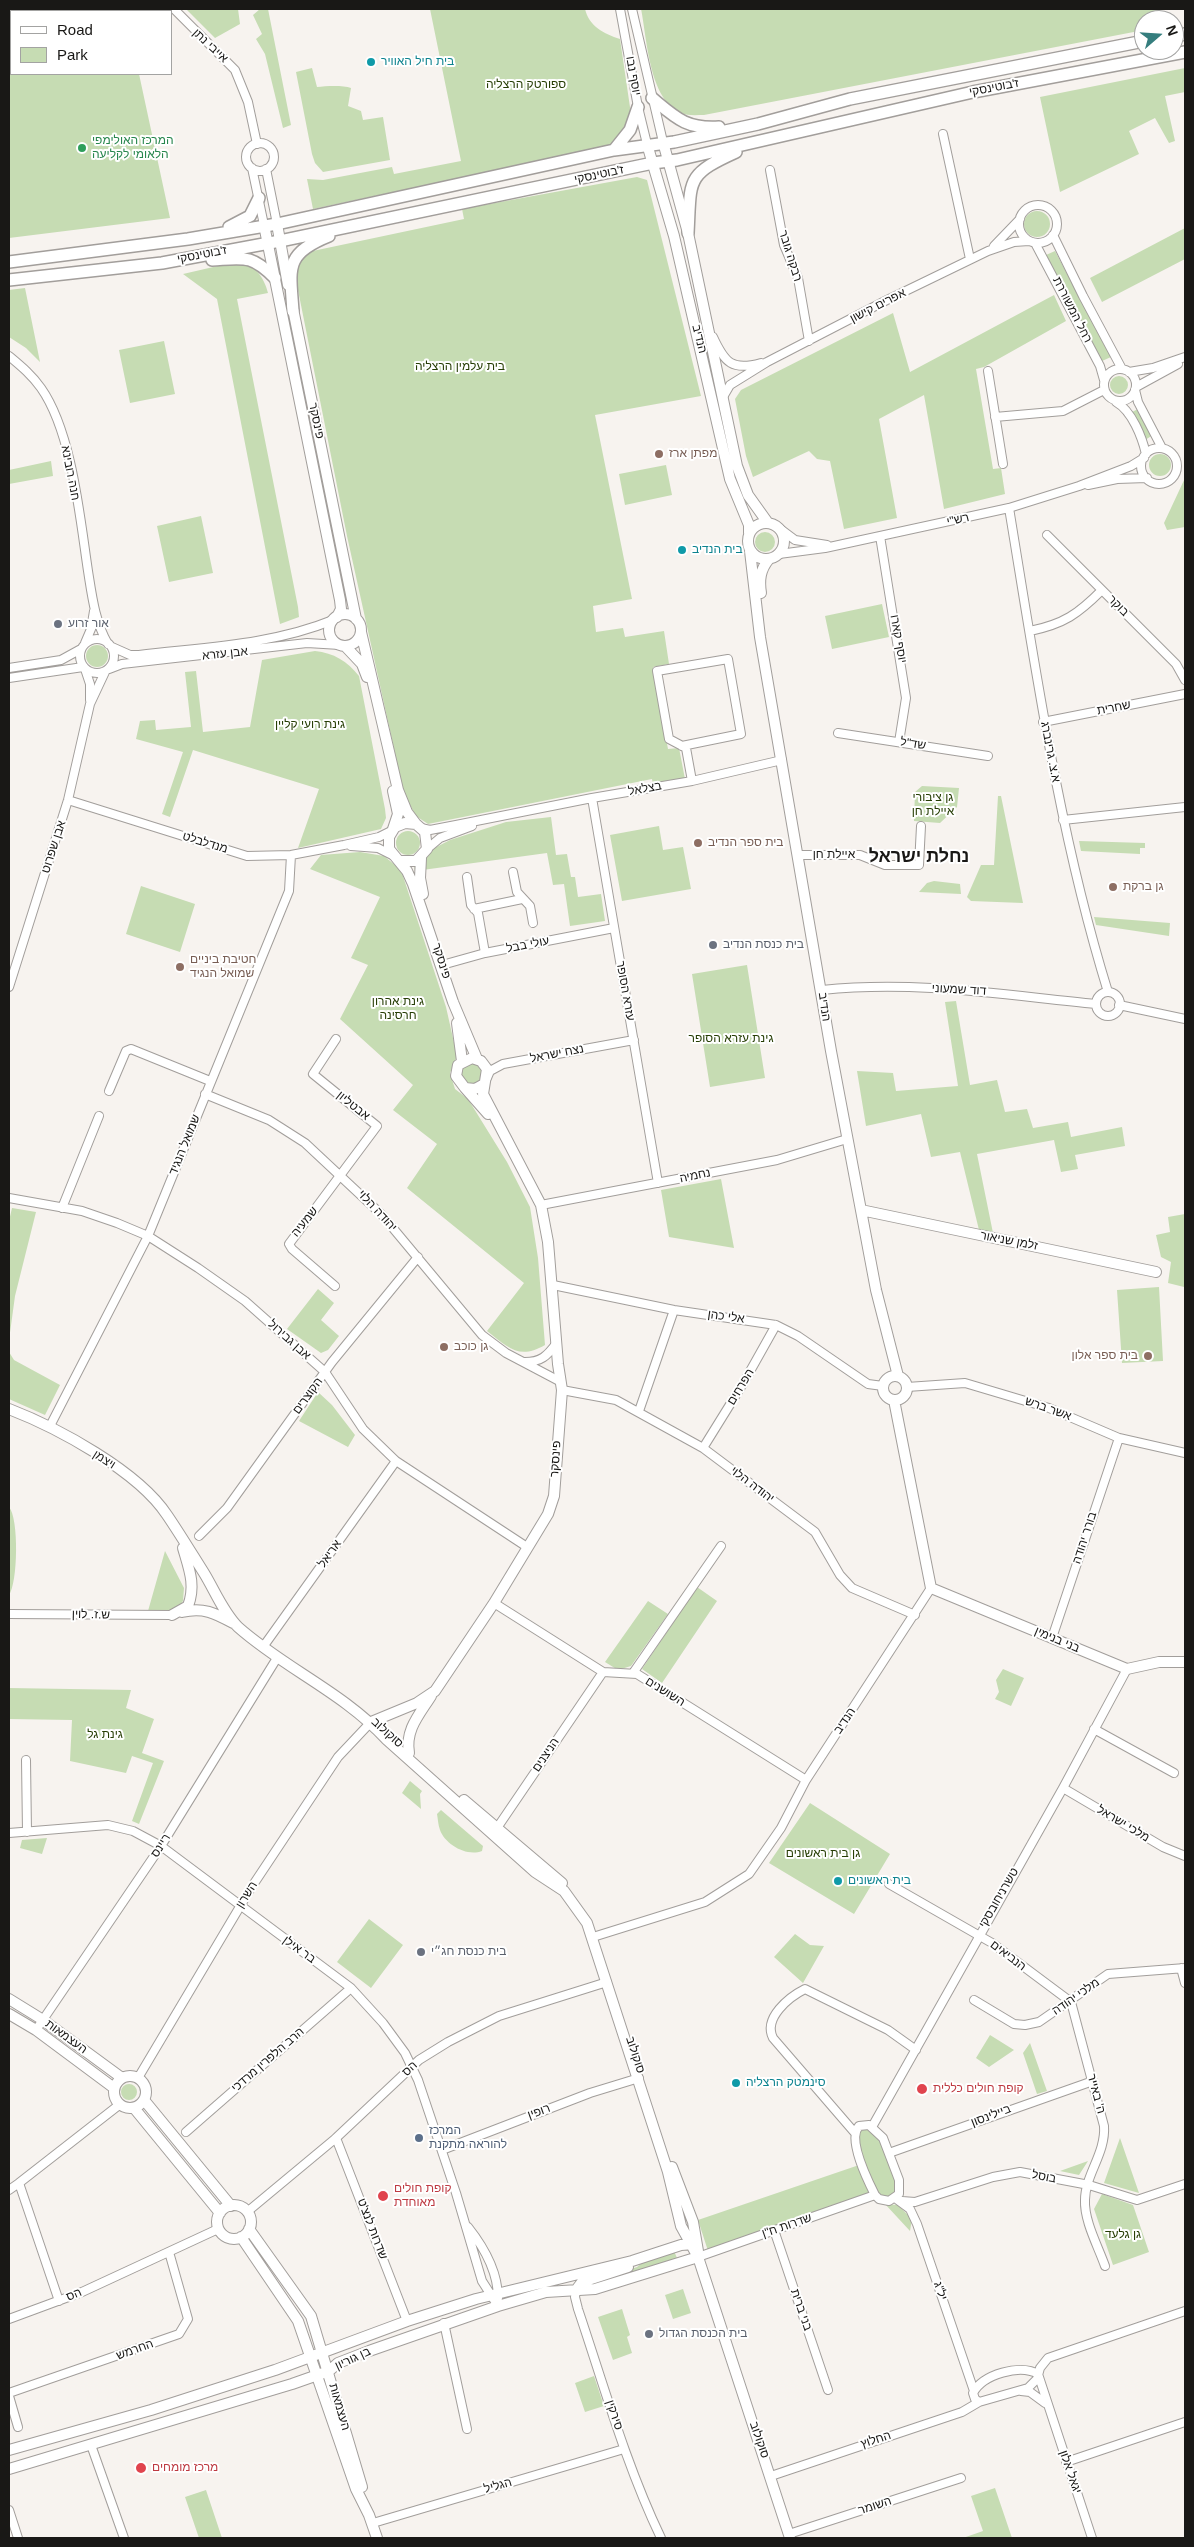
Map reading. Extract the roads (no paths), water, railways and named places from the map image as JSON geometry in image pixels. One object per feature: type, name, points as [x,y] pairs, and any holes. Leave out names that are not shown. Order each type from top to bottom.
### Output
[{"type":"main road","name":"ז'בוטינסקי","points":[[9,262],[277,224],[614,150],[758,124],[850,99],[1134,43]]},
{"type":"main road","name":"ז'בוטינסקי","points":[[9,280],[162,262],[280,241],[668,161],[972,92],[1185,52]]},
{"type":"main road","points":[[652,98],[681,122],[697,127],[758,124]]},
{"type":"main road","points":[[614,150],[630,130],[638,107]]},
{"type":"main road","points":[[688,233],[690,189],[700,170],[760,141]]},
{"type":"main road","points":[[216,234],[250,216],[259,198]]},
{"type":"main road","points":[[294,312],[292,267],[299,252],[312,243],[354,226]]},
{"type":"main road","points":[[162,262],[252,259],[275,278]]},
{"type":"street","name":"אייבי נתן","points":[[174,9],[235,70],[248,102],[257,144]]},
{"type":"street","name":"יוסף נבו","points":[[620,9],[638,107],[647,144]]},
{"type":"street","name":"יוסף נבו","points":[[632,9],[663,142]]},
{"type":"street","points":[[943,134],[970,259]]},
{"type":"street","name":"הנדיב","points":[[663,142],[688,233],[743,484],[768,523]]},
{"type":"street","points":[[252,168],[259,171],[266,170],[272,164],[273,153],[264,144],[257,144],[249,149],[246,157],[252,168],[264,226]]},
{"type":"street","name":"הנדיב","points":[[647,144],[677,245],[730,479],[750,525],[749,533]]},
{"type":"street","points":[[266,170],[277,224]]},
{"type":"street","name":"רבקה גובר","points":[[770,170],[784,246],[798,278],[809,341]]},
{"type":"street","points":[[1037,205],[1046,207],[1053,213],[1056,221],[1053,235],[1044,242],[1032,242],[1021,233],[1020,219],[1029,208],[1037,205]]},
{"type":"street","name":"אפרים קישון","points":[[988,251],[1020,219]]},
{"type":"street","name":"פינסקר","points":[[277,224],[356,619]]},
{"type":"street","name":"פינסקר","points":[[264,226],[340,600],[341,609],[335,618]]},
{"type":"street","name":"רחל המשוררת","points":[[1053,235],[1126,370]]},
{"type":"street","name":"אפרים קישון","points":[[723,397],[730,385],[768,362],[970,259],[1010,243],[1032,242]]},
{"type":"street","name":"רחל המשוררת","points":[[1032,242],[1100,366],[1104,380]]},
{"type":"street","name":"אפרים קישון","points":[[711,334],[719,351],[734,365],[745,368],[768,362]]},
{"type":"street","name":"חנה רובינא","points":[[9,356],[26,369],[42,389],[59,425],[69,459],[94,606],[102,631],[110,646]]},
{"type":"street","points":[[1126,370],[1136,380],[1138,402],[1162,448],[1174,455],[1181,464],[1174,476],[1168,481],[1157,483],[1147,478],[1142,469],[1145,456],[1144,443],[1126,408],[1115,401],[1104,390],[1104,380],[1110,372],[1126,370],[1153,368],[1185,359]]},
{"type":"street","points":[[1115,401],[1128,400],[1136,389],[1185,359]]},
{"type":"street","points":[[988,371],[1003,464]]},
{"type":"street","points":[[995,417],[1063,412],[1104,390]]},
{"type":"street","points":[[1145,456],[1154,449],[1162,448]]},
{"type":"street","name":"רש\"י","points":[[779,554],[880,536],[1009,508],[1079,486],[1131,466],[1145,456]]},
{"type":"street","name":"רש\"י","points":[[1079,486],[1117,479],[1147,478]]},
{"type":"street","name":"א.צ. גרינברג","points":[[1009,508],[1043,722],[1063,820],[1108,992]]},
{"type":"street","points":[[768,523],[779,528],[784,544],[779,554],[769,559],[758,558],[750,551],[747,544],[749,533],[759,524],[768,523]]},
{"type":"street","name":"רש\"י","points":[[779,528],[795,540],[834,545]]},
{"type":"street","name":"בוקר","points":[[1047,535],[1176,664],[1185,680]]},
{"type":"street","name":"יוסף קארו","points":[[880,536],[906,698],[899,742]]},
{"type":"street","name":"הנדיב","points":[[750,551],[760,637],[847,1139],[876,1290],[898,1376]]},
{"type":"street","name":"הנדיב","points":[[760,637],[763,612],[760,576],[769,559]]},
{"type":"street","points":[[1030,631],[1066,620],[1080,612],[1102,590]]},
{"type":"street","name":"חנה רובינא","points":[[83,646],[91,629],[94,606]]},
{"type":"street","points":[[347,614],[356,619],[361,632],[398,790],[407,812],[427,838],[424,853],[411,862],[396,858],[388,843],[398,814],[366,672],[357,656],[330,635],[330,625],[335,618],[347,614]]},
{"type":"street","name":"אבן עזרא","points":[[110,646],[130,655],[139,655],[268,640],[296,634],[335,618]]},
{"type":"street","points":[[342,646],[354,644],[361,632]]},
{"type":"street","points":[[9,668],[61,660],[83,646],[100,639],[110,646],[114,658],[107,670],[96,674],[84,668],[9,678]]},
{"type":"street","name":"אבן עזרא","points":[[107,670],[122,664],[307,643],[342,646]]},
{"type":"street","points":[[83,646],[79,658],[84,668]]},
{"type":"street","points":[[682,746],[741,734],[728,659],[657,671],[669,739],[682,746],[687,753],[692,781]]},
{"type":"street","name":"אבן שפרוט","points":[[84,668],[90,684],[90,704]]},
{"type":"street","name":"אבן שפרוט","points":[[9,987],[68,800],[90,704],[100,680],[107,670]]},
{"type":"street","name":"שחרית","points":[[1043,722],[1185,694]]},
{"type":"street","name":"שד\"ל","points":[[838,733],[988,756]]},
{"type":"street","name":"בצלאל","points":[[419,826],[435,829],[592,798],[692,781],[782,760]]},
{"type":"street","name":"עזרא הסופר","points":[[592,798],[658,1183]]},
{"type":"street","name":"מנדלבלט","points":[[68,800],[247,856],[292,855],[379,837],[392,830]]},
{"type":"street","points":[[1063,820],[1185,807]]},
{"type":"street","name":"בצלאל","points":[[424,853],[440,838],[507,814]]},
{"type":"street","points":[[392,830],[405,823],[419,826]]},
{"type":"street","name":"איילת חן","points":[[798,855],[865,856],[885,865],[919,866],[920,826]]},
{"type":"street","name":"מנדלבלט","points":[[344,845],[378,848],[396,858]]},
{"type":"street","name":"פינסקר","points":[[424,853],[420,878],[427,920]]},
{"type":"street","name":"שמואל הנגיד","points":[[50,1426],[148,1236],[290,891],[292,855]]},
{"type":"street","name":"פינסקר","points":[[396,858],[414,884],[454,1002],[477,1059]]},
{"type":"street","points":[[514,872],[517,892],[530,906],[533,923]]},
{"type":"street","points":[[466,877],[471,905],[478,913],[485,953]]},
{"type":"street","points":[[474,909],[522,899]]},
{"type":"street","name":"עולי בבל","points":[[442,965],[485,953],[614,928]]},
{"type":"street","name":"דוד שמעוני","points":[[822,990],[850,987],[952,988],[1096,1004]]},
{"type":"street","points":[[1108,992],[1116,996],[1119,1005],[1113,1014],[1106,1015],[1100,1012],[1096,1004],[1099,996],[1108,992]]},
{"type":"street","name":"פינסקר","points":[[454,1002],[462,1061]]},
{"type":"street","points":[[1119,1005],[1185,1019]]},
{"type":"street","name":"אבטליון","points":[[336,1039],[313,1074],[377,1126],[342,1175]]},
{"type":"street","name":"נצח ישראל","points":[[486,1081],[490,1071],[503,1064],[634,1040]]},
{"type":"street","points":[[109,1091],[126,1051],[131,1049],[210,1082]]},
{"type":"street","points":[[477,1059],[484,1064],[486,1081],[475,1089],[465,1088],[456,1076],[456,1070],[462,1061],[477,1059]]},
{"type":"street","name":"פינסקר","points":[[373,1721],[417,1703],[435,1691],[494,1603],[548,1514],[554,1496],[562,1386],[556,1344],[553,1285],[541,1205],[486,1101],[482,1089],[486,1081]]},
{"type":"street","name":"פינסקר","points":[[465,1088],[502,1133]]},
{"type":"street","name":"יהודה הלוי","points":[[205,1094],[269,1120],[305,1143],[342,1175],[382,1214],[482,1335],[506,1353],[562,1386],[616,1400],[639,1411],[703,1448],[815,1532],[840,1575],[852,1588],[915,1615]]},
{"type":"street","points":[[62,1208],[99,1116]]},
{"type":"street","name":"נחמיה","points":[[541,1205],[777,1160],[847,1139]]},
{"type":"street","name":"שמעיה","points":[[335,1286],[292,1249],[289,1244],[342,1175]]},
{"type":"street","name":"אבן גבירול","points":[[9,1198],[62,1208],[117,1223],[148,1236],[245,1301],[325,1372],[363,1429],[396,1461],[527,1547]]},
{"type":"street","name":"זלמן שניאור","points":[[861,1210],[1156,1272]]},
{"type":"street","name":"הקוצרים","points":[[199,1536],[227,1508],[325,1372],[418,1257]]},
{"type":"street","name":"אלי כהן","points":[[553,1285],[674,1310],[776,1325],[798,1336],[868,1384],[883,1386]]},
{"type":"street","points":[[639,1411],[674,1310]]},
{"type":"street","name":"הפרחים","points":[[703,1448],[744,1382],[776,1325]]},
{"type":"street","points":[[523,1362],[540,1360],[547,1357],[556,1344]]},
{"type":"street","points":[[894,1400],[904,1396],[907,1387],[903,1379],[898,1376],[889,1378],[883,1386],[886,1395],[894,1400],[931,1588]]},
{"type":"street","name":"אשר ברש","points":[[907,1387],[965,1383],[1049,1408],[1119,1438],[1185,1453]]},
{"type":"street","name":"ויצמן","points":[[9,1409],[50,1426],[130,1477],[166,1513],[214,1593],[236,1625]]},
{"type":"street","name":"בורר יהודה","points":[[1052,1638],[1119,1438]]},
{"type":"street","name":"אריאל","points":[[263,1647],[396,1461]]},
{"type":"street","name":"ויצמן","points":[[172,1615],[188,1606],[193,1584],[179,1534]]},
{"type":"street","points":[[633,1673],[721,1546]]},
{"type":"street","name":"הנדיב","points":[[595,1936],[705,1902],[749,1874],[781,1828],[806,1780],[931,1588]]},
{"type":"street","name":"בני בנימין","points":[[931,1588],[1127,1669]]},
{"type":"street","points":[[494,1603],[602,1672]]},
{"type":"street","name":"ויצמן","points":[[172,1615],[200,1609],[212,1612],[236,1625],[277,1658],[352,1708]]},
{"type":"street","name":"ש.ז. לוין","points":[[9,1614],[172,1615]]},
{"type":"street","name":"ריינס","points":[[36,2030],[161,1846],[277,1658]]},
{"type":"street","points":[[1127,1669],[1159,1662],[1185,1662]]},
{"type":"street","name":"טשרניחובסקי","points":[[872,2127],[978,1935],[1063,1788],[1127,1669]]},
{"type":"street","name":"השושנים","points":[[602,1672],[633,1673],[641,1677],[806,1780]]},
{"type":"street","name":"הניצנים","points":[[497,1828],[602,1672]]},
{"type":"street","points":[[409,1753],[407,1741],[411,1728],[435,1691]]},
{"type":"street","name":"סוקולוב","points":[[352,1708],[373,1721],[561,1881],[581,1906],[595,1936],[661,2134],[693,2222],[690,2245]]},
{"type":"street","name":"סוקולוב","points":[[373,1721],[386,1739],[499,1840],[536,1872],[564,1891],[578,1908],[595,1936],[668,2172],[681,2226],[698,2257],[790,2536]]},
{"type":"street","name":"השרון","points":[[138,2078],[240,1906],[338,1757],[373,1721]]},
{"type":"street","points":[[1094,1729],[1174,1773]]},
{"type":"street","points":[[26,1760],[27,1832]]},
{"type":"street","name":"מלכי ישראל","points":[[1063,1788],[1163,1847],[1185,1856]]},
{"type":"street","name":"בר אילן","points":[[9,1832],[108,1825],[133,1831],[161,1846],[350,1988],[382,2022],[412,2067],[442,2150],[482,2281],[494,2295]]},
{"type":"street","points":[[497,1828],[499,1840]]},
{"type":"street","name":"הנביאים","points":[[889,1884],[978,1935],[1071,2002]]},
{"type":"street","points":[[1183,1968],[1185,1982]]},
{"type":"street","name":"מלכי יהודה","points":[[974,2000],[1014,2024],[1025,2025],[1040,2022],[1071,2002],[1108,1974],[1183,1968]]},
{"type":"street","name":"הס","points":[[247,2212],[336,2138],[412,2067],[448,2042],[499,2016],[608,1982]]},
{"type":"street","name":"הרב הלפרין מרדכי","points":[[186,2132],[350,1988]]},
{"type":"street","points":[[875,2195],[857,2148],[855,2133],[773,2038],[770,2030],[772,2020],[795,1994],[805,1989],[888,2030],[916,2050]]},
{"type":"street","name":"העצמאות","points":[[9,1999],[43,2020],[122,2078]]},
{"type":"street","name":"ה' באייר","points":[[1071,2002],[1105,2133],[1085,2199],[1087,2213],[1105,2266]]},
{"type":"street","name":"העצמאות","points":[[9,2014],[36,2030],[114,2088]]},
{"type":"street","points":[[144,2100],[134,2108],[127,2109],[119,2105],[114,2097],[114,2088],[122,2078],[130,2076],[138,2078],[145,2086],[144,2100],[231,2206]]},
{"type":"street","name":"רופין","points":[[442,2150],[581,2097],[639,2078]]},
{"type":"street","name":"ביילינסון","points":[[889,2153],[1093,2081]]},
{"type":"street","points":[[9,2190],[119,2105]]},
{"type":"street","points":[[134,2108],[220,2213]]},
{"type":"street","points":[[855,2133],[859,2126],[872,2127],[880,2133],[889,2153],[900,2190],[899,2200]]},
{"type":"street","name":"שדרות לנצ'ט","points":[[336,2138],[407,2321]]},
{"type":"street","name":"בוסל","points":[[875,2195],[885,2201],[915,2202],[993,2177],[1020,2172],[1089,2186],[1137,2200],[1185,2184]]},
{"type":"street","points":[[19,2183],[59,2301]]},
{"type":"street","name":"שדרות ח\"ן","points":[[698,2257],[875,2195]]},
{"type":"street","name":"יל\"ג","points":[[899,2200],[910,2209],[917,2224],[974,2391],[973,2396],[979,2402]]},
{"type":"street","points":[[231,2206],[240,2206],[247,2212],[251,2223],[249,2229],[242,2237],[228,2238],[218,2229],[217,2221],[220,2213],[231,2206]]},
{"type":"street","name":"בר אילן","points":[[465,2223],[484,2247],[498,2306]]},
{"type":"street","name":"הס","points":[[9,2319],[59,2301],[218,2229]]},
{"type":"street","name":"העצמאות","points":[[249,2229],[311,2316],[324,2353],[378,2538]]},
{"type":"street","name":"בני ברית","points":[[774,2230],[828,2390]]},
{"type":"street","name":"העצמאות","points":[[242,2237],[298,2321],[356,2489],[371,2519]]},
{"type":"street","name":"בן גוריון","points":[[9,2450],[150,2410],[324,2353],[407,2321],[494,2295],[690,2245]]},
{"type":"street","name":"החרמש","points":[[9,2395],[179,2334],[188,2319],[168,2252]]},
{"type":"street","name":"בן גוריון","points":[[9,2469],[329,2371],[338,2363],[444,2323],[498,2306],[546,2292],[595,2289],[698,2257]]},
{"type":"street","points":[[576,2290],[582,2282],[634,2266],[640,2258]]},
{"type":"street","name":"סירקין","points":[[576,2290],[575,2297],[578,2309],[624,2449],[646,2508],[660,2538]]},
{"type":"street","points":[[1021,2391],[1033,2384],[1040,2368],[1048,2358],[1185,2312]]},
{"type":"street","points":[[444,2323],[468,2429]]},
{"type":"street","points":[[974,2391],[984,2380],[1014,2370],[1034,2371],[1038,2374]]},
{"type":"street","name":"יגאל אלון","points":[[1038,2374],[1092,2538]]},
{"type":"street","points":[[1021,2391],[1030,2392],[1038,2396],[1048,2407]]},
{"type":"street","name":"החלוץ","points":[[771,2476],[962,2412],[979,2402],[1021,2391]]},
{"type":"street","points":[[9,2395],[18,2427]]},
{"type":"street","points":[[1066,2462],[1185,2422]]},
{"type":"street","points":[[91,2445],[124,2538]]},
{"type":"street","name":"הגליל","points":[[371,2519],[624,2449]]},
{"type":"street","name":"השומר","points":[[790,2536],[961,2478]]},
{"type":"street","points":[[9,2510],[16,2538]]},
{"type":"street","points":[[9,2526],[16,2538]]},
{"type":"place","name":"בית חיל האוויר","points":[[371,62]]},
{"type":"place","name":"המרכז האולימפי הלאומי לקליעה","points":[[82,148]]},
{"type":"place","name":"מפתן ארז","points":[[659,454]]},
{"type":"place","name":"בית הנדיב","points":[[682,550]]},
{"type":"place","name":"אור זרוע","points":[[58,624]]},
{"type":"place","name":"בית ספר הנדיב","points":[[698,843]]},
{"type":"place","name":"גן ברקת","points":[[1113,887]]},
{"type":"place","name":"בית כנסת הנדיב","points":[[713,945]]},
{"type":"place","name":"חטיבת ביניים שמואל הנגיד","points":[[180,967]]},
{"type":"place","name":"גן כוכב","points":[[444,1347]]},
{"type":"place","name":"בית ספר אלון","points":[[1148,1356]]},
{"type":"place","name":"בית ראשונים","points":[[838,1881]]},
{"type":"place","name":"בית כנסת חג״י","points":[[421,1952]]},
{"type":"place","name":"סינמטק הרצליה","points":[[736,2083]]},
{"type":"place","name":"קופת חולים כללית","points":[[922,2089]]},
{"type":"place","name":"המרכז להוראה מתקנת","points":[[419,2138]]},
{"type":"place","name":"קופת חולים מאוחדת","points":[[383,2196]]},
{"type":"place","name":"בית הכנסת הגדול","points":[[649,2334]]},
{"type":"place","name":"מרכז מומחים","points":[[141,2468]]},
{"type":"district","name":"נחלת ישראל","points":[[919,857]]},
{"type":"park label","name":"ספורטק הרצליה","points":[[526,85]]},
{"type":"park label","name":"בית עלמין הרצליה","points":[[460,367]]},
{"type":"park label","name":"גינת רועי קליין","points":[[310,725]]},
{"type":"park label","name":"גן ציבורי איילת חן","points":[[933,805]]},
{"type":"park label","name":"גינת אהרון חרסינה","points":[[398,1009]]},
{"type":"park label","name":"גינת עזרא הסופר","points":[[731,1039]]},
{"type":"park label","name":"גינת גל","points":[[105,1735]]},
{"type":"park label","name":"גן בית ראשונים","points":[[823,1854]]},
{"type":"park label","name":"גן גלעד","points":[[1123,2235]]}]
